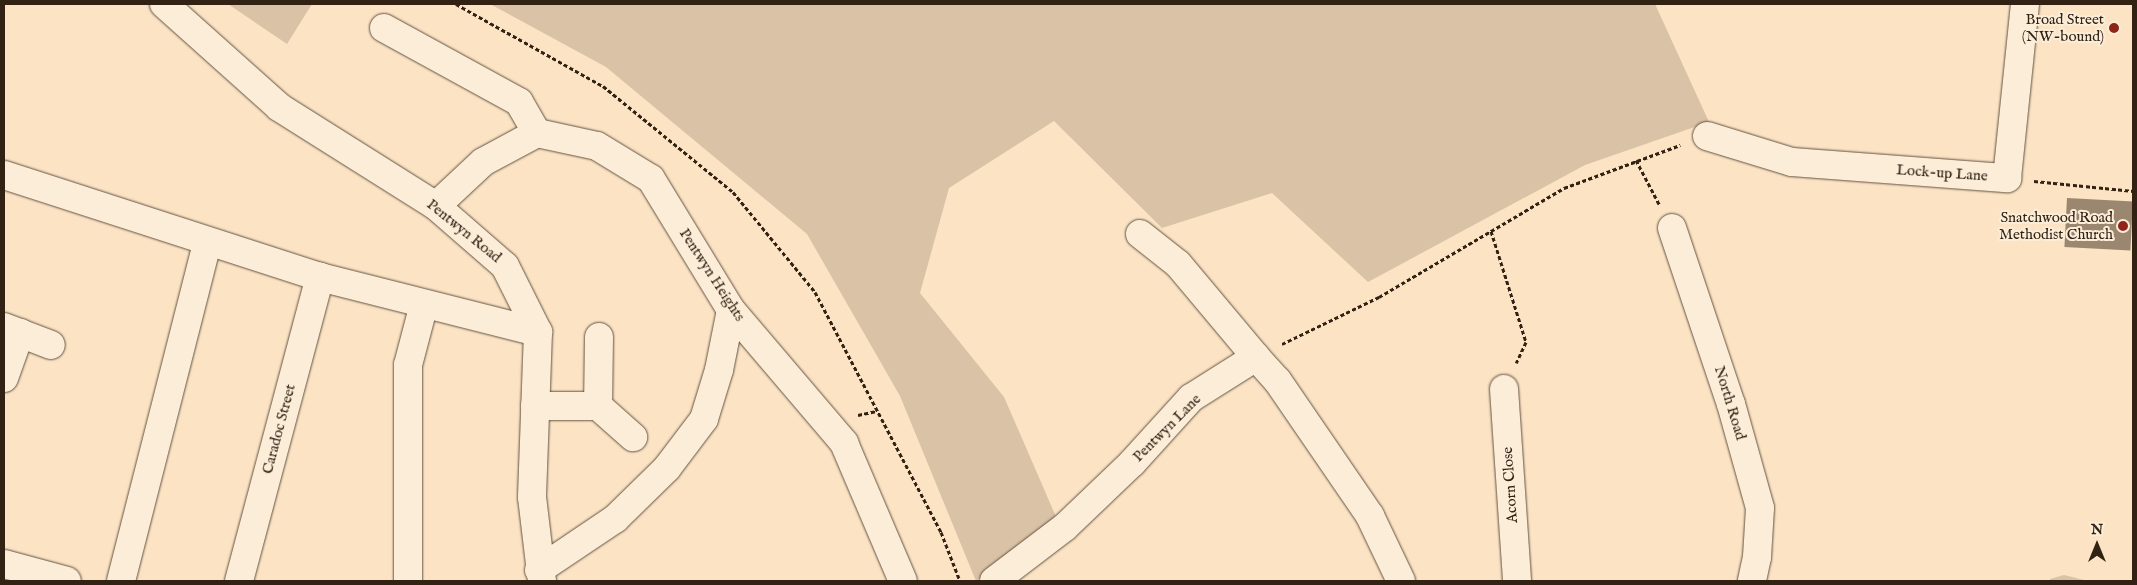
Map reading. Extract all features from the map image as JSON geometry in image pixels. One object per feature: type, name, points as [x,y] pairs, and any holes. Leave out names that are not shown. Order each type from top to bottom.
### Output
[{"type":"street","name":"Pentwyn Road","points":[[164,4],[279,107],[436,206],[505,266],[538,332],[532,497],[541,576]]},
{"type":"street","name":"Lock-up Lane","points":[[1707,136],[1792,162],[2007,178],[2025,4]]},
{"type":"street","points":[[384,28],[518,102],[537,133],[483,162],[436,206]]},
{"type":"street","name":"Pentwyn Heights","points":[[537,133],[597,146],[651,179],[731,310],[844,443],[903,581]]},
{"type":"street","points":[[4,175],[320,277],[538,332]]},
{"type":"street","name":"North Road","points":[[1672,228],[1732,404],[1760,508],[1757,557],[1752,581]]},
{"type":"street","points":[[1140,234],[1178,264],[1277,380],[1370,516],[1401,581]]},
{"type":"street","points":[[121,581],[207,242]]},
{"type":"street","name":"Caradoc Street","points":[[239,581],[320,277]]},
{"type":"street","points":[[408,581],[408,365],[424,304]]},
{"type":"street","points":[[541,576],[615,519],[667,468],[704,419],[720,370],[731,310]]},
{"type":"street","points":[[4,378],[12,330],[51,345]]},
{"type":"street","points":[[598,406],[600,337]]},
{"type":"street","name":"Pentwyn Lane","points":[[994,581],[1065,527],[1132,463],[1191,398],[1256,357]]},
{"type":"street","name":"Acorn Close","points":[[1504,389],[1517,581]]},
{"type":"street","points":[[535,406],[598,406],[633,437]]},
{"type":"street","points":[[4,564],[67,581]]},
{"type":"path","points":[[456,4],[603,86],[733,192],[815,292],[941,532],[960,581]]},
{"type":"path","points":[[1256,357],[1379,297],[1564,188],[1636,160],[1707,136]]},
{"type":"path","points":[[1636,160],[1672,228]]},
{"type":"path","points":[[2007,178],[2133,191]]},
{"type":"path","points":[[1491,231],[1526,342],[1504,389]]},
{"type":"shaded area","points":[[228,4],[312,4],[287,44]]},
{"type":"shaded area","points":[[490,4],[1655,4],[1709,122],[1585,165],[1368,282],[1272,193],[1162,228],[1054,121],[949,188],[920,293],[1004,397],[1057,519],[976,581],[900,396],[807,234],[606,67]]},
{"type":"shaded area","points":[[2064,575],[2088,581],[2050,581],[2050,579]]},
{"type":"building","points":[[2067,198],[2133,201],[2130,250],[2064,247]]},
{"type":"place","name":"Broad Street (NW-bound)","points":[[2114,28]]},
{"type":"place","name":"Snatchwood Road Methodist Church","points":[[2123,226]]}]
